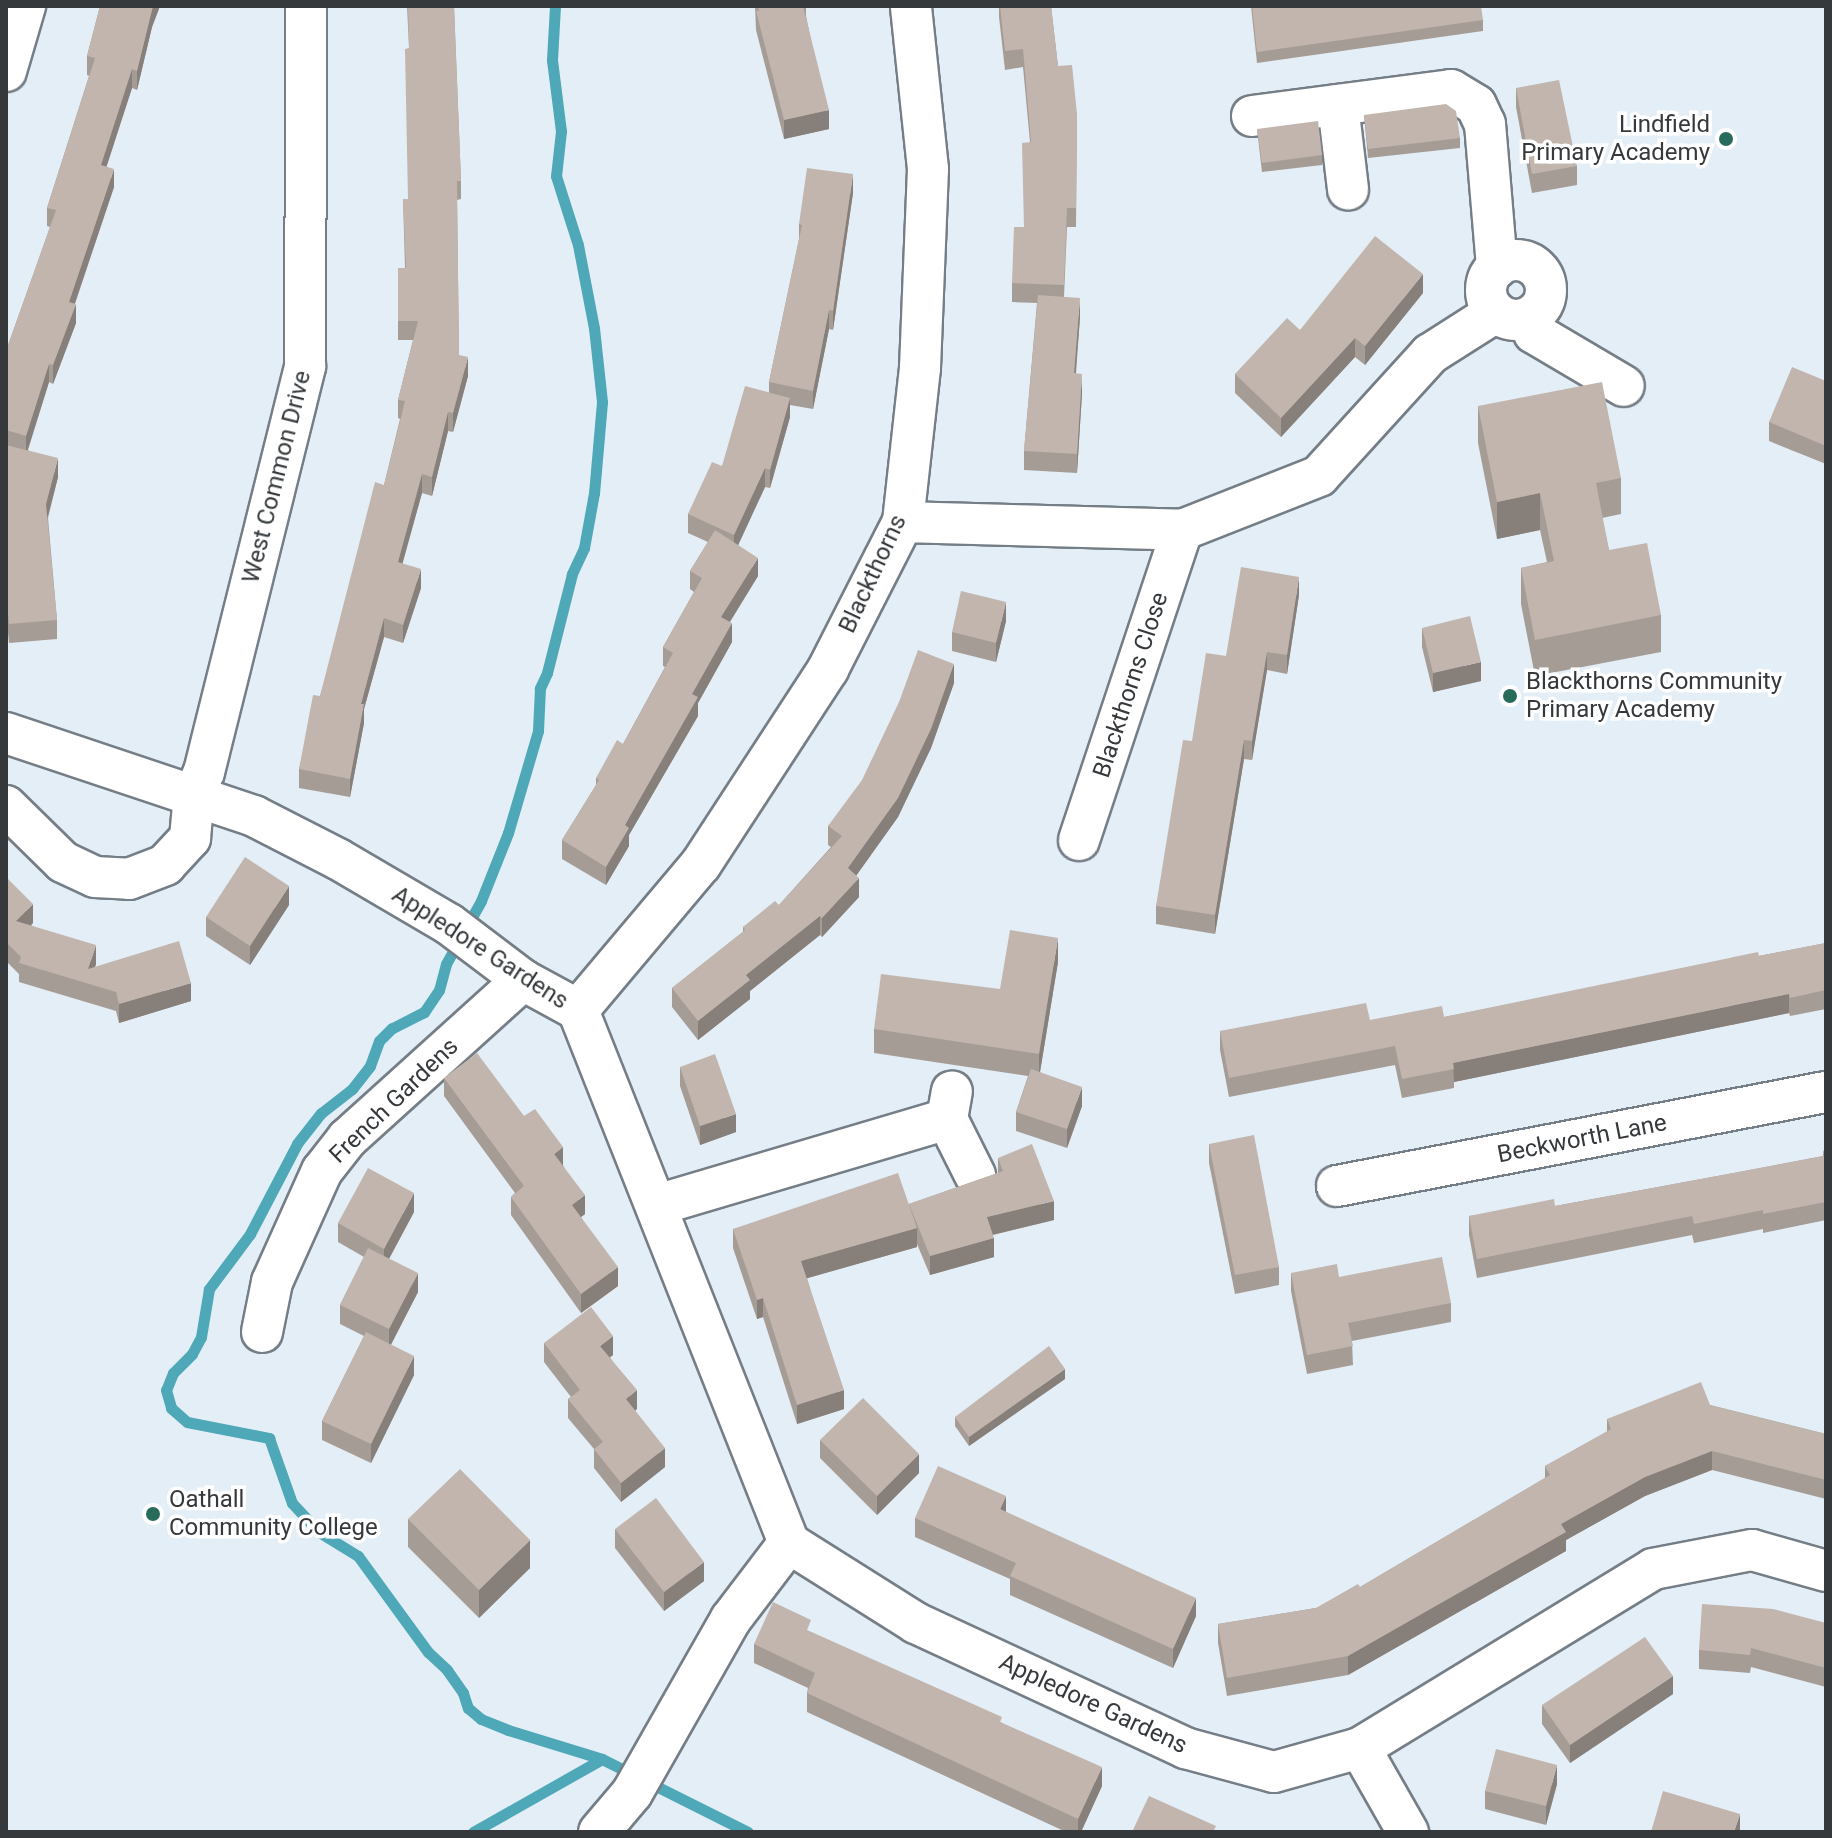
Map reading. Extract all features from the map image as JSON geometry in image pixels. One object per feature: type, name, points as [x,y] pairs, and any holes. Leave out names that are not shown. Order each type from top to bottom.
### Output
[{"type":"street","points":[[6,71],[25,6]]},
{"type":"street","name":"West Common Drive","points":[[6,806],[63,862],[95,877],[129,879],[165,865],[190,838],[194,795],[204,772],[305,366],[306,6]]},
{"type":"street","name":"Blackthorns","points":[[578,1010],[701,864],[828,669],[903,522],[920,368],[928,169],[911,6]]},
{"type":"street","points":[[1252,116],[1451,90],[1476,105],[1485,124],[1497,267]]},
{"type":"street","points":[[1338,105],[1348,189]]},
{"type":"street","points":[[903,522],[1182,530],[1319,476],[1430,354],[1514,314],[1544,301],[1545,282],[1541,273],[1526,261],[1516,260],[1497,267],[1486,284],[1486,294],[1514,314],[1534,333],[1624,386]]},
{"type":"street","name":"Blackthorns Close","points":[[1079,840],[1182,530]]},
{"type":"street","points":[[6,733],[194,795]]},
{"type":"street","name":"Appledore Gardens","points":[[194,795],[254,816],[338,859],[462,934],[523,980],[578,1010],[789,1543],[916,1623],[1185,1748],[1274,1772],[1360,1748],[1653,1569],[1752,1550],[1826,1571]]},
{"type":"street","name":"French Gardens","points":[[262,1332],[272,1282],[322,1171],[347,1139],[523,980]]},
{"type":"street","name":"Beckworth Lane","points":[[1337,1186],[1826,1092]]},
{"type":"street","points":[[657,1205],[950,1105],[975,1175]]},
{"type":"street","points":[[606,1830],[657,1751],[731,1619],[789,1543]]},
{"type":"street","points":[[1360,1748],[1408,1832]]},
{"type":"building","points":[[100,6],[153,6],[137,71],[132,69],[101,165],[114,169],[69,302],[76,304],[53,365],[49,364],[26,436],[6,430],[6,351],[56,210],[47,208],[95,58],[87,56]]},
{"type":"building","points":[[408,6],[454,6],[461,181],[457,181],[459,355],[468,357],[453,413],[448,412],[432,477],[422,474],[398,562],[421,569],[403,625],[384,618],[361,704],[364,704],[350,779],[299,769],[313,695],[320,696],[375,482],[384,485],[405,401],[398,400],[418,321],[398,321],[398,268],[406,268],[403,199],[408,199],[405,49],[409,48]]},
{"type":"building","points":[[758,6],[803,6],[829,110],[784,120],[756,11],[759,11]]},
{"type":"building","points":[[1000,6],[1051,6],[1058,66],[1072,65],[1077,114],[1076,208],[1067,208],[1064,285],[1012,283],[1014,227],[1024,227],[1022,143],[1031,142],[1023,49],[1005,51]]},
{"type":"building","points":[[1252,6],[1481,6],[1483,20],[1257,52]]},
{"type":"building","points":[[1559,80],[1577,166],[1532,174],[1516,88]]},
{"type":"building","points":[[1446,104],[1456,111],[1460,138],[1368,149],[1364,115]]},
{"type":"building","points":[[1318,121],[1322,155],[1262,163],[1257,129]]},
{"type":"building","points":[[807,168],[853,174],[833,311],[829,310],[813,391],[769,382],[802,225],[799,224]]},
{"type":"building","points":[[1375,236],[1423,274],[1365,346],[1355,338],[1281,418],[1235,374],[1287,318],[1300,330]]},
{"type":"building","points":[[1038,295],[1080,298],[1074,373],[1082,374],[1077,454],[1024,451]]},
{"type":"building","points":[[1792,367],[1826,381],[1826,446],[1769,422]]},
{"type":"building","points":[[1602,382],[1621,478],[1596,483],[1609,550],[1647,543],[1661,615],[1535,640],[1521,568],[1554,561],[1540,493],[1497,502],[1478,406]]},
{"type":"building","points":[[745,386],[790,398],[770,470],[765,468],[734,535],[688,514],[712,462],[722,466]]},
{"type":"building","points":[[6,445],[58,458],[46,504],[57,620],[9,624],[6,592]]},
{"type":"building","points":[[715,530],[758,558],[721,617],[732,623],[692,694],[698,697],[625,825],[629,828],[606,867],[562,840],[599,780],[596,778],[617,740],[623,744],[673,653],[663,647],[702,578],[690,571]]},
{"type":"building","points":[[1241,567],[1299,577],[1287,655],[1267,652],[1252,741],[1244,740],[1215,915],[1156,906],[1183,740],[1192,741],[1206,653],[1226,656]]},
{"type":"building","points":[[961,591],[1006,602],[996,643],[952,632]]},
{"type":"building","points":[[1470,616],[1481,662],[1433,673],[1422,628]]},
{"type":"building","points":[[918,650],[954,664],[931,729],[898,798],[848,868],[859,878],[822,918],[820,916],[746,975],[750,980],[698,1021],[672,988],[745,930],[743,927],[775,901],[779,905],[842,836],[828,826],[862,780],[899,702]]},
{"type":"building","points":[[245,857],[289,886],[250,946],[206,917]]},
{"type":"building","points":[[6,877],[33,904],[16,921],[96,945],[88,969],[179,941],[191,983],[119,1004],[116,992],[19,963],[21,957],[6,942]]},
{"type":"building","points":[[1010,930],[1058,938],[1039,1054],[874,1029],[881,974],[1000,989]]},
{"type":"building","points":[[1826,943],[1826,990],[1790,998],[1789,994],[1453,1063],[1454,1069],[1402,1079],[1395,1046],[1229,1078],[1220,1031],[1366,1003],[1370,1020],[1442,1006],[1444,1017],[1758,952],[1759,956]]},
{"type":"building","points":[[477,1053],[524,1116],[535,1109],[563,1147],[554,1154],[585,1195],[572,1205],[618,1267],[581,1294],[511,1197],[524,1186],[444,1078]]},
{"type":"building","points":[[715,1054],[736,1114],[700,1126],[680,1067]]},
{"type":"building","points":[[1031,1069],[1082,1087],[1067,1129],[1016,1112]]},
{"type":"building","points":[[1254,1135],[1279,1267],[1235,1275],[1209,1144]]},
{"type":"building","points":[[1032,1144],[1054,1201],[987,1217],[994,1238],[930,1256],[909,1204],[1003,1171],[998,1158]]},
{"type":"building","points":[[1826,1150],[1826,1202],[1763,1214],[1763,1210],[1694,1224],[1692,1216],[1477,1259],[1469,1216],[1554,1199],[1555,1206],[1739,1172],[1824,1156],[1823,1151]]},
{"type":"building","points":[[368,1168],[414,1193],[384,1249],[338,1223]]},
{"type":"building","points":[[898,1173],[917,1228],[801,1261],[844,1390],[797,1405],[763,1298],[757,1300],[733,1229]]},
{"type":"building","points":[[368,1248],[418,1273],[389,1329],[340,1305]]},
{"type":"building","points":[[1442,1257],[1451,1303],[1348,1323],[1353,1346],[1307,1355],[1291,1273],[1337,1264],[1339,1277]]},
{"type":"building","points":[[591,1307],[613,1336],[600,1346],[637,1390],[626,1399],[665,1448],[621,1483],[594,1449],[603,1442],[568,1399],[580,1390],[544,1343]]},
{"type":"building","points":[[366,1332],[414,1356],[371,1444],[322,1421]]},
{"type":"building","points":[[1049,1346],[1065,1369],[969,1437],[955,1417]]},
{"type":"building","points":[[1701,1382],[1710,1405],[1826,1434],[1826,1480],[1712,1451],[1645,1477],[1561,1524],[1566,1532],[1348,1656],[1227,1678],[1218,1624],[1316,1608],[1358,1584],[1360,1587],[1550,1475],[1545,1466],[1611,1429],[1607,1419]]},
{"type":"building","points":[[863,1398],[919,1454],[877,1496],[820,1440]]},
{"type":"building","points":[[938,1466],[1006,1496],[1000,1509],[1196,1598],[1173,1649],[1010,1576],[1016,1563],[915,1518]]},
{"type":"building","points":[[460,1469],[530,1540],[479,1590],[408,1519]]},
{"type":"building","points":[[656,1498],[704,1562],[664,1592],[615,1529]]},
{"type":"building","points":[[773,1602],[811,1620],[807,1630],[1002,1717],[1000,1722],[1102,1767],[1078,1819],[807,1693],[815,1673],[754,1644]]},
{"type":"building","points":[[1702,1604],[1773,1609],[1826,1623],[1826,1668],[1751,1648],[1750,1655],[1699,1650]]},
{"type":"building","points":[[1645,1637],[1673,1676],[1570,1745],[1542,1705]]},
{"type":"building","points":[[1496,1749],[1557,1765],[1546,1806],[1485,1791]]},
{"type":"building","points":[[1663,1791],[1740,1814],[1734,1832],[1651,1832]]},
{"type":"building","points":[[1149,1796],[1216,1826],[1213,1832],[1132,1832]]},
{"type":"waterway","points":[[555,6],[552,60],[561,131],[556,176],[578,245],[594,328],[602,402],[594,493],[584,548],[572,574],[547,673],[540,688],[538,731],[508,833],[481,901],[446,964],[439,990],[424,1012],[392,1028],[379,1041],[370,1066],[352,1089],[321,1113],[297,1144],[250,1234],[209,1289],[201,1337],[192,1354],[173,1373],[166,1390],[171,1408],[187,1422],[269,1438],[292,1503],[319,1532],[358,1556],[428,1652],[447,1670],[463,1693],[468,1708],[481,1719],[508,1730],[602,1759]]},
{"type":"waterway","points":[[473,1832],[602,1759],[748,1832]]},
{"type":"place","name":"Lindfield Primary Academy","points":[[1726,139]]},
{"type":"place","name":"Blackthorns Community Primary Academy","points":[[1510,696]]},
{"type":"place","name":"Oathall Community College","points":[[153,1514]]}]
